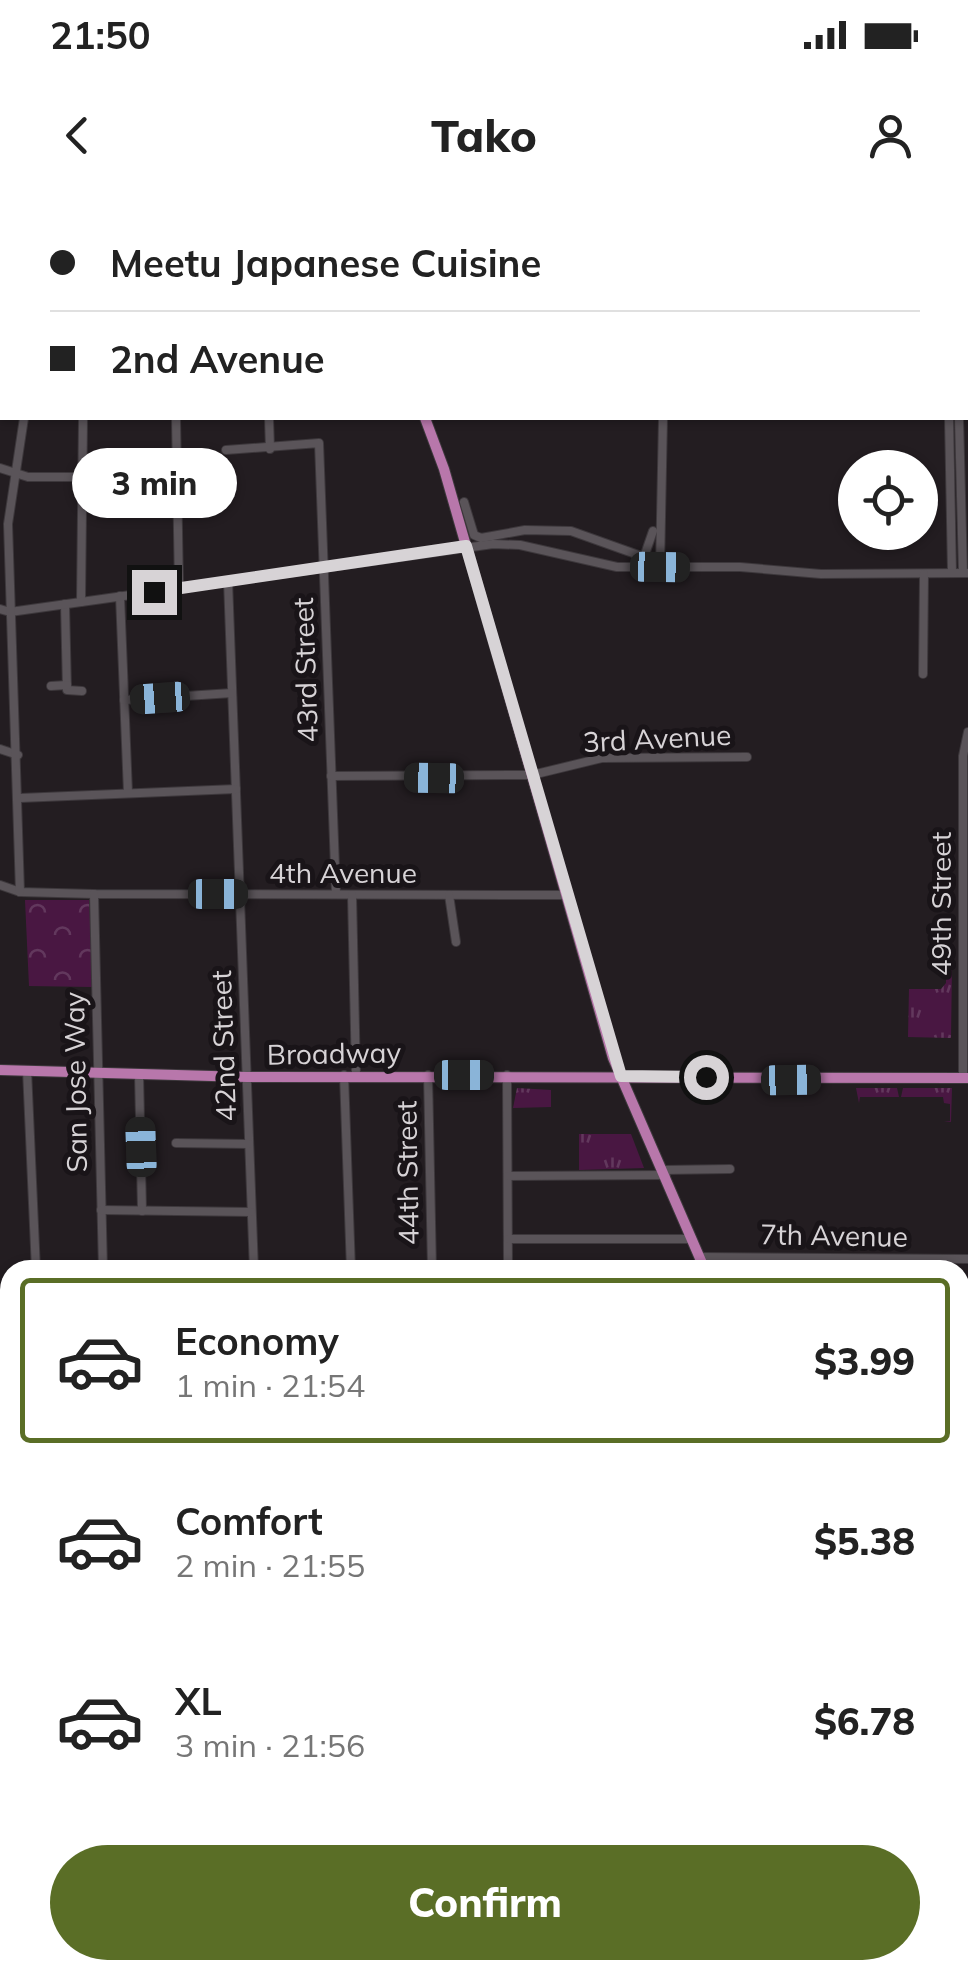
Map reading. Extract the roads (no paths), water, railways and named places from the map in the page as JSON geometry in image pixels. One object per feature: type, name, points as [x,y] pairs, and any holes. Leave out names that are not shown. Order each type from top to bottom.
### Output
[{"type":"main road","points":[[426,420],[621,1076],[701,1260]]},
{"type":"main road","name":"Broadway","points":[[0,1070],[247,1077],[428,1074],[966,1078]]},
{"type":"street","points":[[20,892],[20,798],[8,524],[24,420]]},
{"type":"street","points":[[82,602],[83,420]]},
{"type":"street","points":[[176,420],[179,588]]},
{"type":"street","points":[[226,450],[270,448],[270,420]]},
{"type":"street","points":[[660,567],[663,420]]},
{"type":"street","points":[[949,420],[952,574]]},
{"type":"street","points":[[0,609],[10,612],[466,546],[520,545],[598,565],[966,574],[959,420]]},
{"type":"street","name":"43rd Street","points":[[270,448],[318,443],[336,894]]},
{"type":"street","points":[[0,468],[16,474],[84,478]]},
{"type":"street","points":[[464,502],[474,535],[481,538],[536,529],[571,531],[644,558],[653,531]]},
{"type":"street","points":[[923,674],[924,574]]},
{"type":"street","name":"42nd Street","points":[[228,581],[253,1260]]},
{"type":"street","points":[[120,596],[128,794]]},
{"type":"street","points":[[65,604],[68,690],[82,690]]},
{"type":"street","points":[[51,686],[68,685]]},
{"type":"street","points":[[124,700],[232,692]]},
{"type":"street","name":"49th Street","points":[[966,1078],[963,756],[968,732]]},
{"type":"street","points":[[0,748],[18,755]]},
{"type":"street","name":"3rd Avenue","points":[[331,776],[532,775],[602,758],[746,757]]},
{"type":"street","points":[[20,798],[236,788]]},
{"type":"street","name":"4th Avenue","points":[[0,885],[20,892],[94,894],[566,895]]},
{"type":"street","name":"San Jose Way","points":[[94,894],[102,1260]]},
{"type":"street","points":[[351,1260],[352,894]]},
{"type":"street","points":[[448,895],[456,942]]},
{"type":"street","points":[[27,1070],[36,1260]]},
{"type":"street","points":[[138,1074],[142,1211]]},
{"type":"street","name":"44th Street","points":[[428,1074],[432,1260]]},
{"type":"street","points":[[507,1075],[508,1260]]},
{"type":"street","points":[[176,1144],[248,1144]]},
{"type":"street","points":[[508,1176],[730,1169]]},
{"type":"street","points":[[100,1210],[251,1212]]},
{"type":"street","points":[[508,1238],[692,1239]]},
{"type":"street","name":"7th Avenue","points":[[699,1256],[968,1259]]}]
